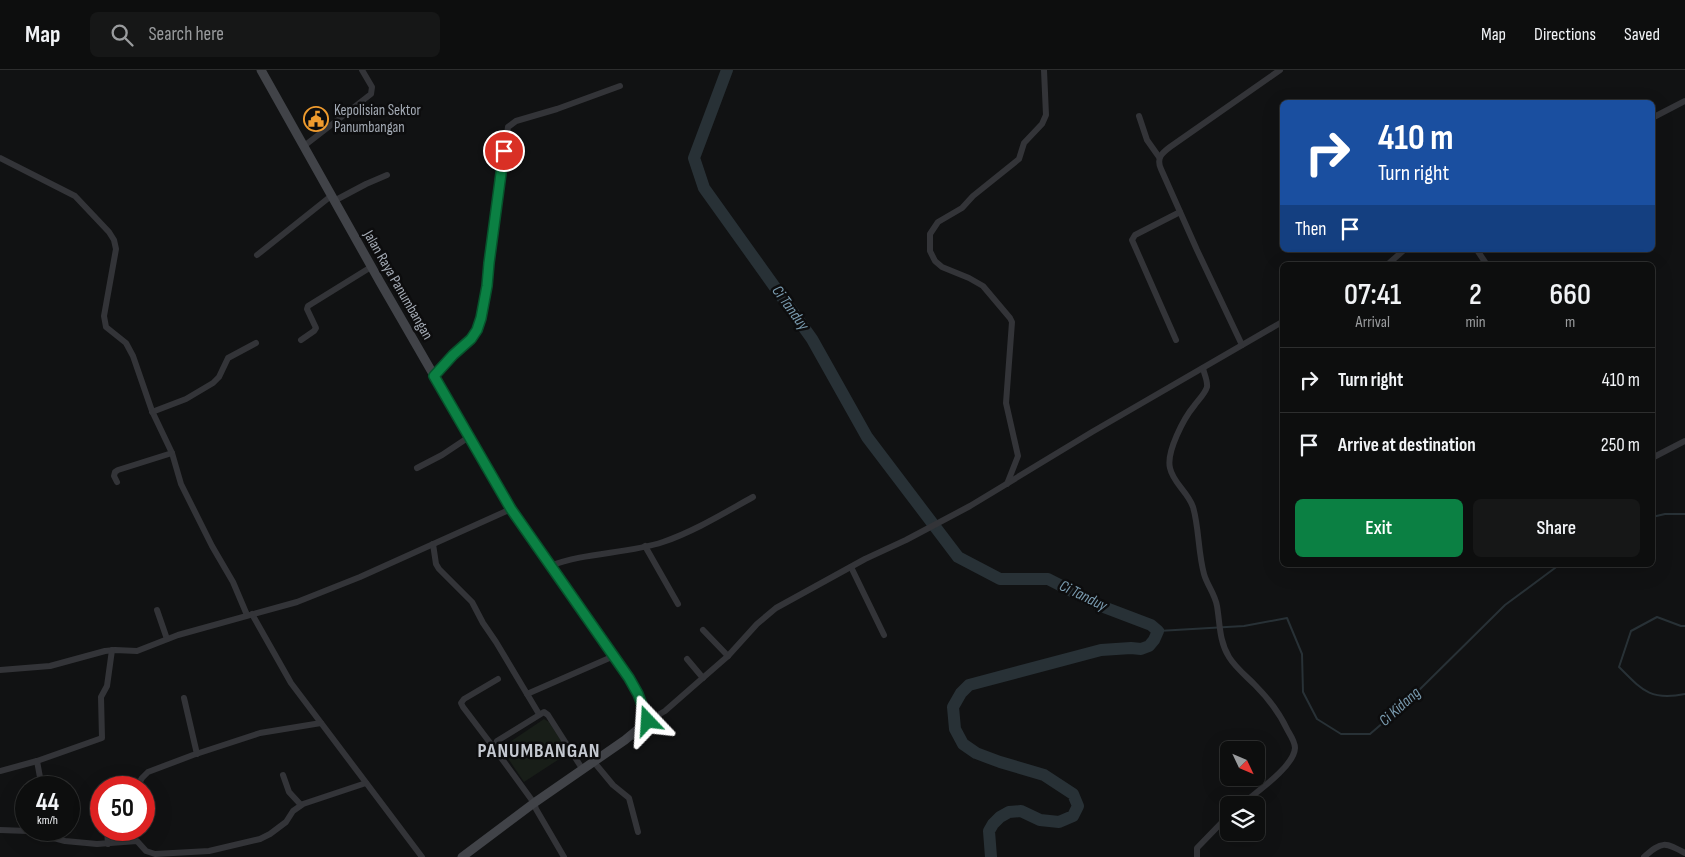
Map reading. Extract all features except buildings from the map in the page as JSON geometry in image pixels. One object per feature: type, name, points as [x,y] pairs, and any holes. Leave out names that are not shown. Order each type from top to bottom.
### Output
[{"type":"main road","name":"Jalan Raya Panumbangan","points":[[261,70],[468,437],[511,509],[614,656],[638,694],[648,721]]},
{"type":"main road","points":[[462,857],[648,721]]},
{"type":"street","points":[[304,146],[371,94],[372,87],[362,70]]},
{"type":"street","points":[[1007,484],[1017,460],[1018,452],[1006,403],[1012,322],[983,286],[942,267],[935,261],[930,251],[930,234],[938,222],[962,208],[973,196],[1019,159],[1024,143],[1042,124],[1046,115],[1044,70]]},
{"type":"street","points":[[1159,157],[1170,147],[1280,70]]},
{"type":"street","points":[[434,376],[471,339],[477,330],[481,318],[508,127],[516,121],[557,109],[620,86]]},
{"type":"street","points":[[1655,116],[1685,101]]},
{"type":"street","points":[[1139,116],[1147,140],[1159,157],[1159,165],[1242,344]]},
{"type":"street","points":[[0,158],[75,196],[112,236],[116,249],[104,316],[106,327],[126,343],[133,356],[152,412],[172,453],[187,497],[249,615],[290,683],[422,857]]},
{"type":"street","points":[[257,255],[333,199],[387,175]]},
{"type":"street","points":[[1176,340],[1132,240],[1135,235],[1180,212]]},
{"type":"street","points":[[1391,262],[1402,252]]},
{"type":"street","points":[[301,340],[316,328],[307,309],[309,304],[371,267]]},
{"type":"street","points":[[648,721],[665,711],[728,656],[767,615],[850,567],[970,506],[1280,323]]},
{"type":"street","points":[[152,412],[186,399],[213,383],[219,377],[228,358],[256,343]]},
{"type":"street","points":[[1203,368],[1207,383],[1205,390],[1174,440],[1169,465],[1174,479],[1192,504],[1198,550],[1204,577],[1214,597],[1222,642],[1231,660],[1271,703],[1285,723],[1295,748],[1293,758],[1288,764],[1252,796]]},
{"type":"street","points":[[417,468],[442,455],[468,437]]},
{"type":"street","points":[[1655,457],[1685,441]]},
{"type":"street","points":[[117,482],[114,476],[118,470],[172,453]]},
{"type":"street","points":[[550,566],[570,560],[662,542],[688,532],[753,497]]},
{"type":"street","points":[[0,670],[50,666],[112,650],[137,651],[167,639],[310,598],[511,509]]},
{"type":"street","points":[[433,544],[438,569],[472,602],[539,714]]},
{"type":"street","points":[[645,546],[678,604]]},
{"type":"street","points":[[850,567],[884,635]]},
{"type":"street","points":[[157,610],[167,639]]},
{"type":"street","points":[[703,630],[728,656]]},
{"type":"street","points":[[0,771],[37,761],[102,738],[100,697],[107,686],[112,650]]},
{"type":"street","points":[[527,694],[614,656]]},
{"type":"street","points":[[687,659],[702,678]]},
{"type":"street","points":[[498,679],[464,699],[461,705],[534,803],[536,810],[564,857]]},
{"type":"street","points":[[184,698],[197,754]]},
{"type":"street","points":[[494,748],[497,741],[544,712],[583,770]]},
{"type":"street","points":[[144,776],[148,772],[260,733],[321,723]]},
{"type":"street","points":[[37,761],[40,776]]},
{"type":"street","points":[[594,762],[613,785],[629,798],[638,832]]},
{"type":"street","points":[[283,775],[289,792],[301,805]]},
{"type":"street","points":[[65,841],[108,844],[137,840],[146,851],[155,854],[209,851],[260,840],[286,822],[293,811],[301,805],[366,783]]},
{"type":"street","points":[[1198,857],[1198,848],[1220,825]]},
{"type":"street","points":[[0,830],[15,831]]},
{"type":"street","points":[[1644,857],[1657,846],[1663,844],[1685,853]]},
{"type":"shaded area","points":[[544,719],[549,722],[568,751],[567,754],[524,782],[501,748]]},
{"type":"waterway","name":"Ci Tanduy","points":[[727,70],[694,158],[704,188],[812,339],[867,437],[958,557],[1000,579],[1048,579],[1101,606],[1151,625],[1158,631],[1149,646],[1141,649],[1101,650],[969,685],[961,693],[953,707],[955,729],[963,744],[976,753],[1044,775],[1073,794],[1078,806],[1073,816],[1059,822],[1040,820],[1021,811],[1009,812],[1000,817],[989,831],[991,857]]},
{"type":"waterway","name":"Ci Kidang","points":[[1655,516],[1665,514],[1685,514]]},
{"type":"waterway","name":"Ci Kidang","points":[[1158,631],[1244,626],[1287,618],[1302,654],[1303,692],[1317,719],[1341,734],[1370,734],[1406,703],[1505,605],[1556,567]]},
{"type":"waterway","name":"Ci Kidang","points":[[1685,626],[1657,617],[1631,631],[1619,667],[1634,682],[1655,695],[1673,696],[1685,694]]},
{"type":"place","name":"Kepolisian Sektor Panumbangan","points":[[316,119]]},
{"type":"district","name":"PANUMBANGAN","points":[[539,751]]},
{"type":"route","points":[[504,151],[487,286],[481,318],[477,330],[471,339],[434,376],[511,509],[629,678],[645,709],[648,721]]}]
